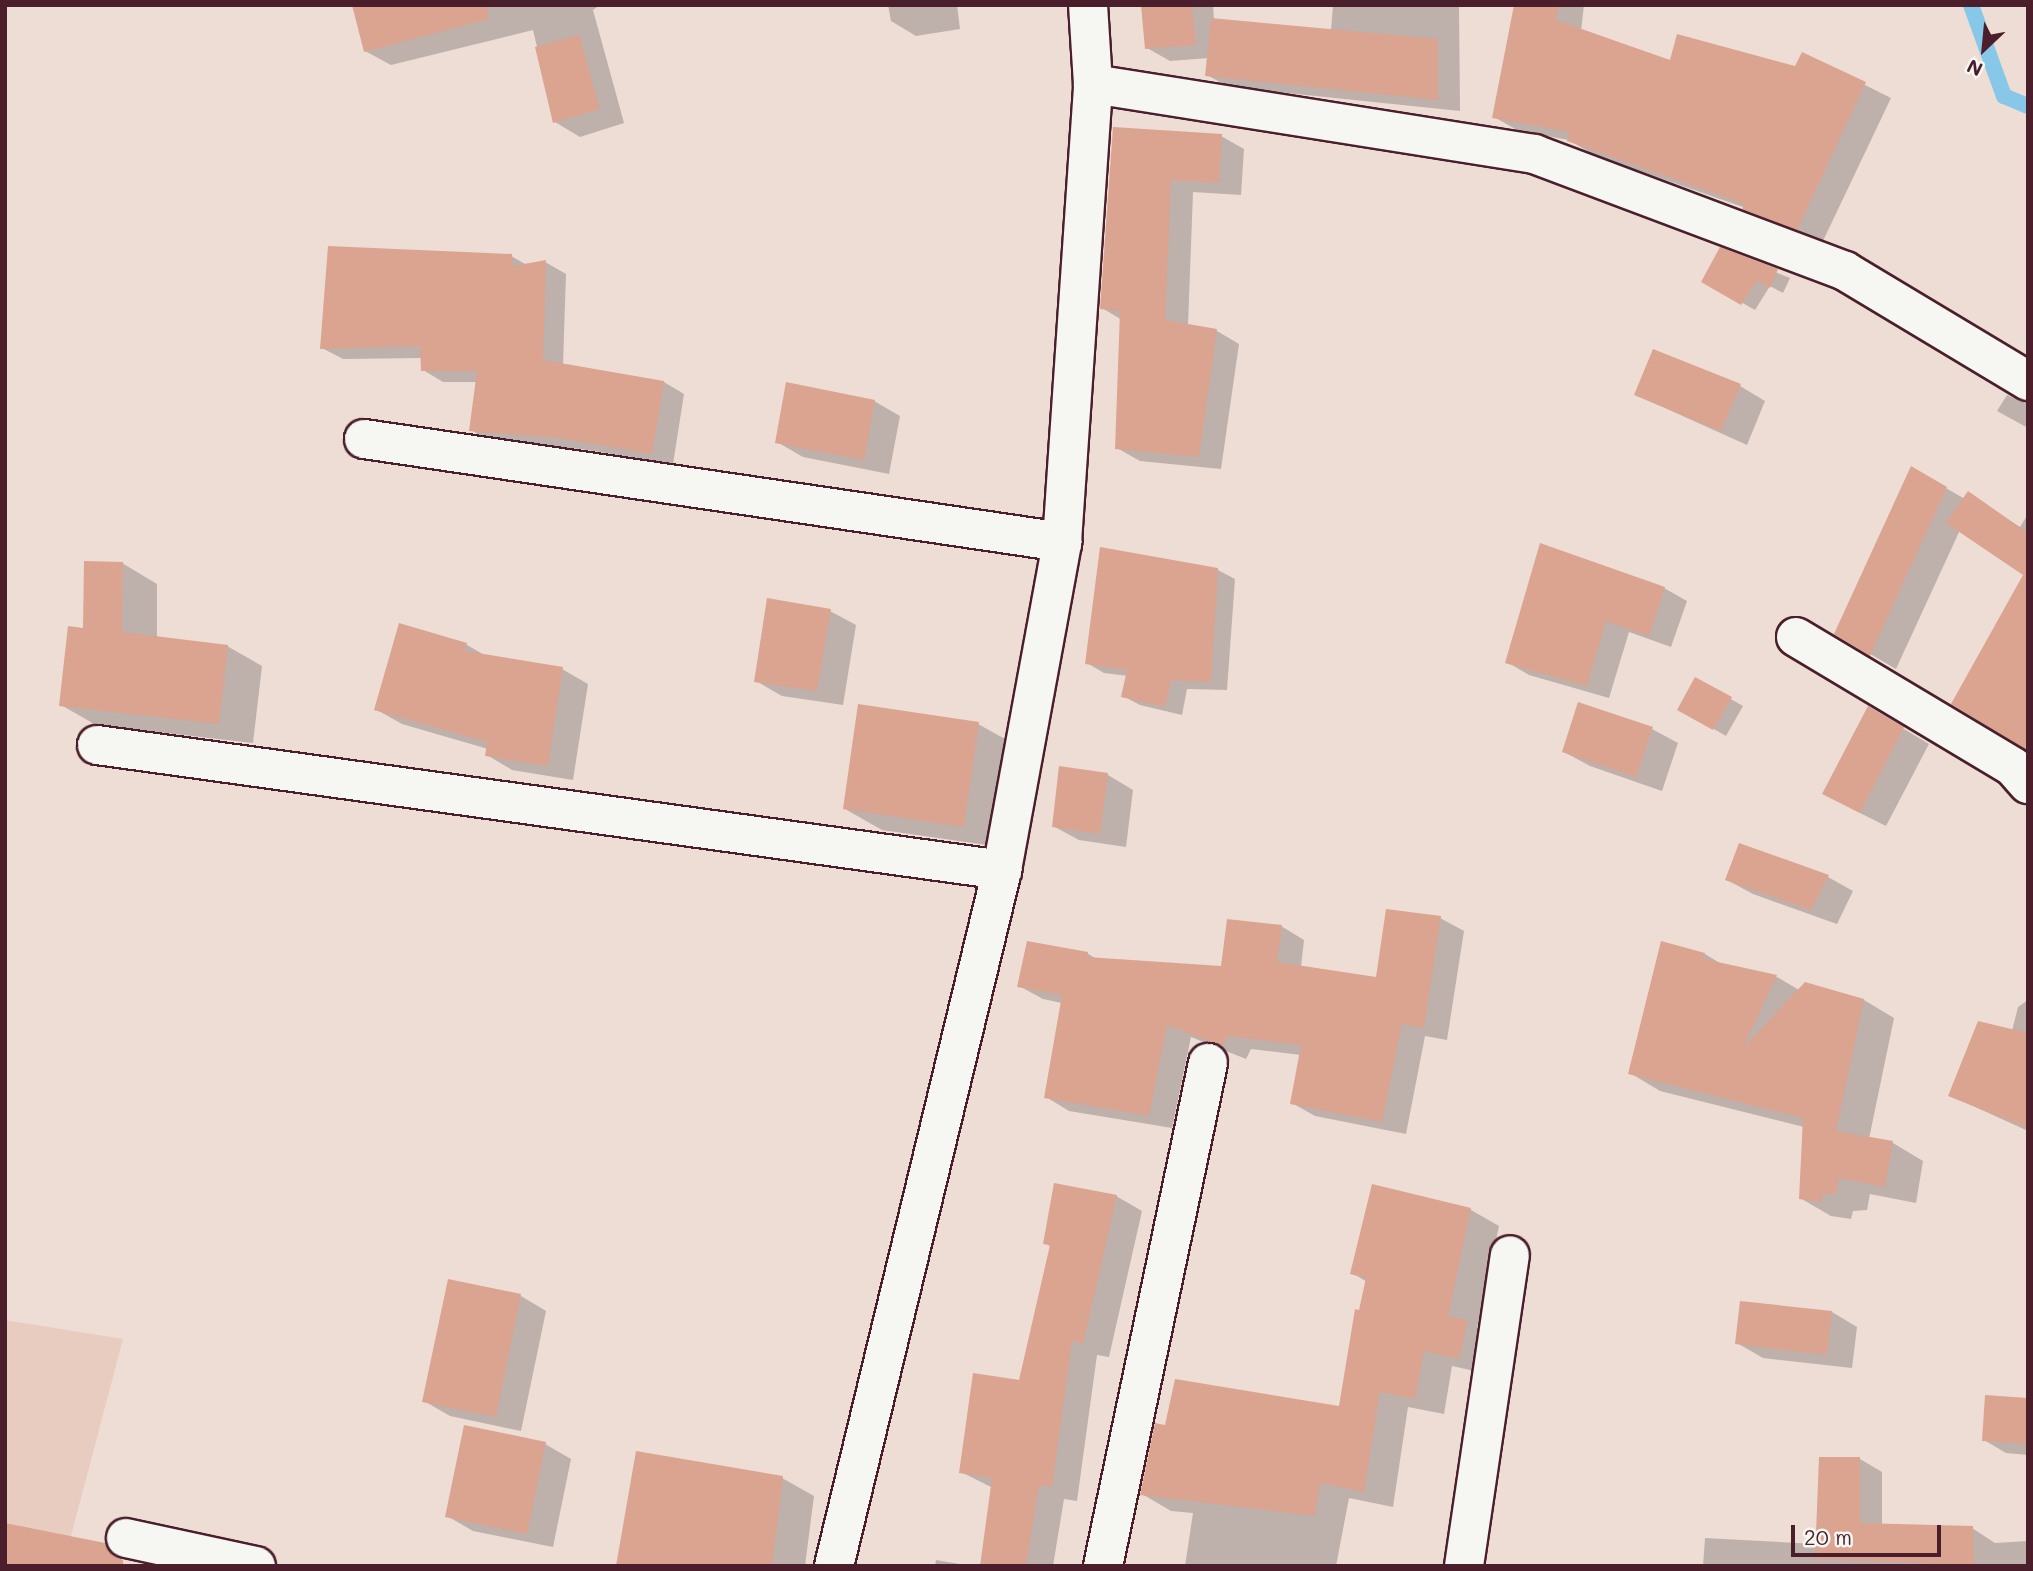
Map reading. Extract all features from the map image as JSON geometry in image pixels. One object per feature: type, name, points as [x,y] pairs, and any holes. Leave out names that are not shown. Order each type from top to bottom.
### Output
[{"type":"street","points":[[835,1566],[1002,870],[1062,542],[1093,84],[1088,5]]},
{"type":"street","points":[[1093,84],[1534,154],[1845,271],[2028,381]]},
{"type":"street","points":[[364,439],[1062,542]]},
{"type":"street","points":[[1796,637],[2013,767],[2028,784]]},
{"type":"street","points":[[97,745],[1002,870]]},
{"type":"street","points":[[1103,1566],[1208,1063]]},
{"type":"street","points":[[1464,1566],[1510,1255]]},
{"type":"street","points":[[126,1538],[256,1566]]},
{"type":"shaded area","points":[[5,1320],[123,1339],[63,1566],[5,1566]]},
{"type":"building","points":[[352,5],[487,5],[489,19],[364,52]]},
{"type":"building","points":[[1141,5],[1192,5],[1196,45],[1145,49]]},
{"type":"building","points":[[1514,5],[1559,5],[1556,20],[1670,60],[1677,34],[1795,66],[1802,52],[1866,82],[1797,230],[1742,209],[1745,204],[1567,141],[1570,132],[1492,118]]},
{"type":"building","points":[[1211,18],[1438,39],[1438,100],[1205,76]]},
{"type":"building","points":[[579,35],[600,109],[553,123],[535,47]]},
{"type":"building","points":[[1113,127],[1222,134],[1219,183],[1171,180],[1165,320],[1217,329],[1199,457],[1115,449],[1120,311],[1100,309]]},
{"type":"building","points":[[328,246],[512,254],[513,266],[546,260],[543,360],[664,381],[652,454],[559,438],[469,431],[477,371],[421,371],[420,346],[320,349]]},
{"type":"building","points":[[1720,247],[1778,269],[1770,288],[1757,280],[1741,305],[1701,282]]},
{"type":"building","points":[[1653,349],[1741,384],[1721,431],[1634,395]]},
{"type":"building","points":[[786,382],[875,400],[864,460],[775,443]]},
{"type":"building","points":[[1911,466],[1947,487],[1870,656],[1834,634]]},
{"type":"building","points":[[1968,491],[2028,533],[2028,751],[1951,704],[2023,575],[1946,523]]},
{"type":"building","points":[[1540,543],[1665,587],[1649,636],[1606,621],[1587,686],[1505,663]]},
{"type":"building","points":[[1100,547],[1218,568],[1211,682],[1171,680],[1165,707],[1121,697],[1127,670],[1085,664]]},
{"type":"building","points":[[84,561],[123,562],[122,632],[228,645],[219,724],[59,706],[68,626],[83,628]]},
{"type":"building","points":[[767,598],[831,609],[817,691],[754,682]]},
{"type":"building","points":[[399,623],[467,643],[465,651],[563,667],[548,766],[485,756],[487,742],[374,710]]},
{"type":"building","points":[[1695,677],[1732,697],[1713,730],[1677,710]]},
{"type":"building","points":[[1578,702],[1653,727],[1636,777],[1562,752]]},
{"type":"building","points":[[858,704],[979,722],[964,827],[843,809]]},
{"type":"building","points":[[1868,706],[1904,727],[1860,813],[1822,794]]},
{"type":"building","points":[[1059,766],[1108,773],[1100,834],[1052,827]]},
{"type":"building","points":[[1739,843],[1829,875],[1811,910],[1725,880]]},
{"type":"building","points":[[1386,909],[1441,916],[1424,1028],[1402,1024],[1382,1122],[1290,1104],[1301,1045],[1228,1036],[1222,1046],[1167,1025],[1149,1116],[1044,1098],[1062,995],[1017,987],[1027,941],[1088,952],[1087,957],[1221,966],[1227,919],[1282,925],[1277,962],[1376,977]]},
{"type":"building","points":[[1661,941],[1705,953],[1704,959],[1777,975],[1743,1048],[1805,982],[1864,999],[1836,1131],[1893,1141],[1885,1187],[1839,1178],[1836,1194],[1823,1194],[1821,1202],[1799,1199],[1803,1118],[1628,1074]]},
{"type":"building","points":[[1978,1021],[2028,1033],[2028,1128],[1948,1096]]},
{"type":"building","points":[[1054,1183],[1117,1195],[1083,1344],[1072,1341],[1052,1487],[1039,1485],[1026,1566],[980,1566],[992,1478],[959,1473],[973,1373],[1019,1380],[1050,1245],[1043,1244]]},
{"type":"building","points":[[1372,1184],[1471,1208],[1448,1316],[1468,1320],[1459,1359],[1424,1351],[1415,1399],[1380,1392],[1364,1492],[1320,1483],[1315,1516],[1140,1495],[1155,1423],[1165,1425],[1175,1379],[1339,1406],[1355,1309],[1359,1310],[1366,1278],[1350,1274]]},
{"type":"building","points":[[448,1279],[521,1294],[496,1417],[422,1402]]},
{"type":"building","points":[[1740,1301],[1832,1311],[1827,1355],[1735,1344]]},
{"type":"building","points":[[1985,1395],[2028,1398],[2028,1444],[1982,1441]]},
{"type":"building","points":[[464,1425],[546,1442],[527,1534],[445,1517]]},
{"type":"building","points":[[636,1451],[783,1476],[772,1566],[616,1566]]},
{"type":"building","points":[[1819,1457],[1860,1457],[1860,1523],[1973,1526],[1974,1565],[1815,1559]]},
{"type":"building","points":[[5,1523],[105,1543],[112,1555],[123,1560],[123,1566],[5,1566]]},
{"type":"waterway","points":[[1971,5],[2004,96],[2028,106]]}]
